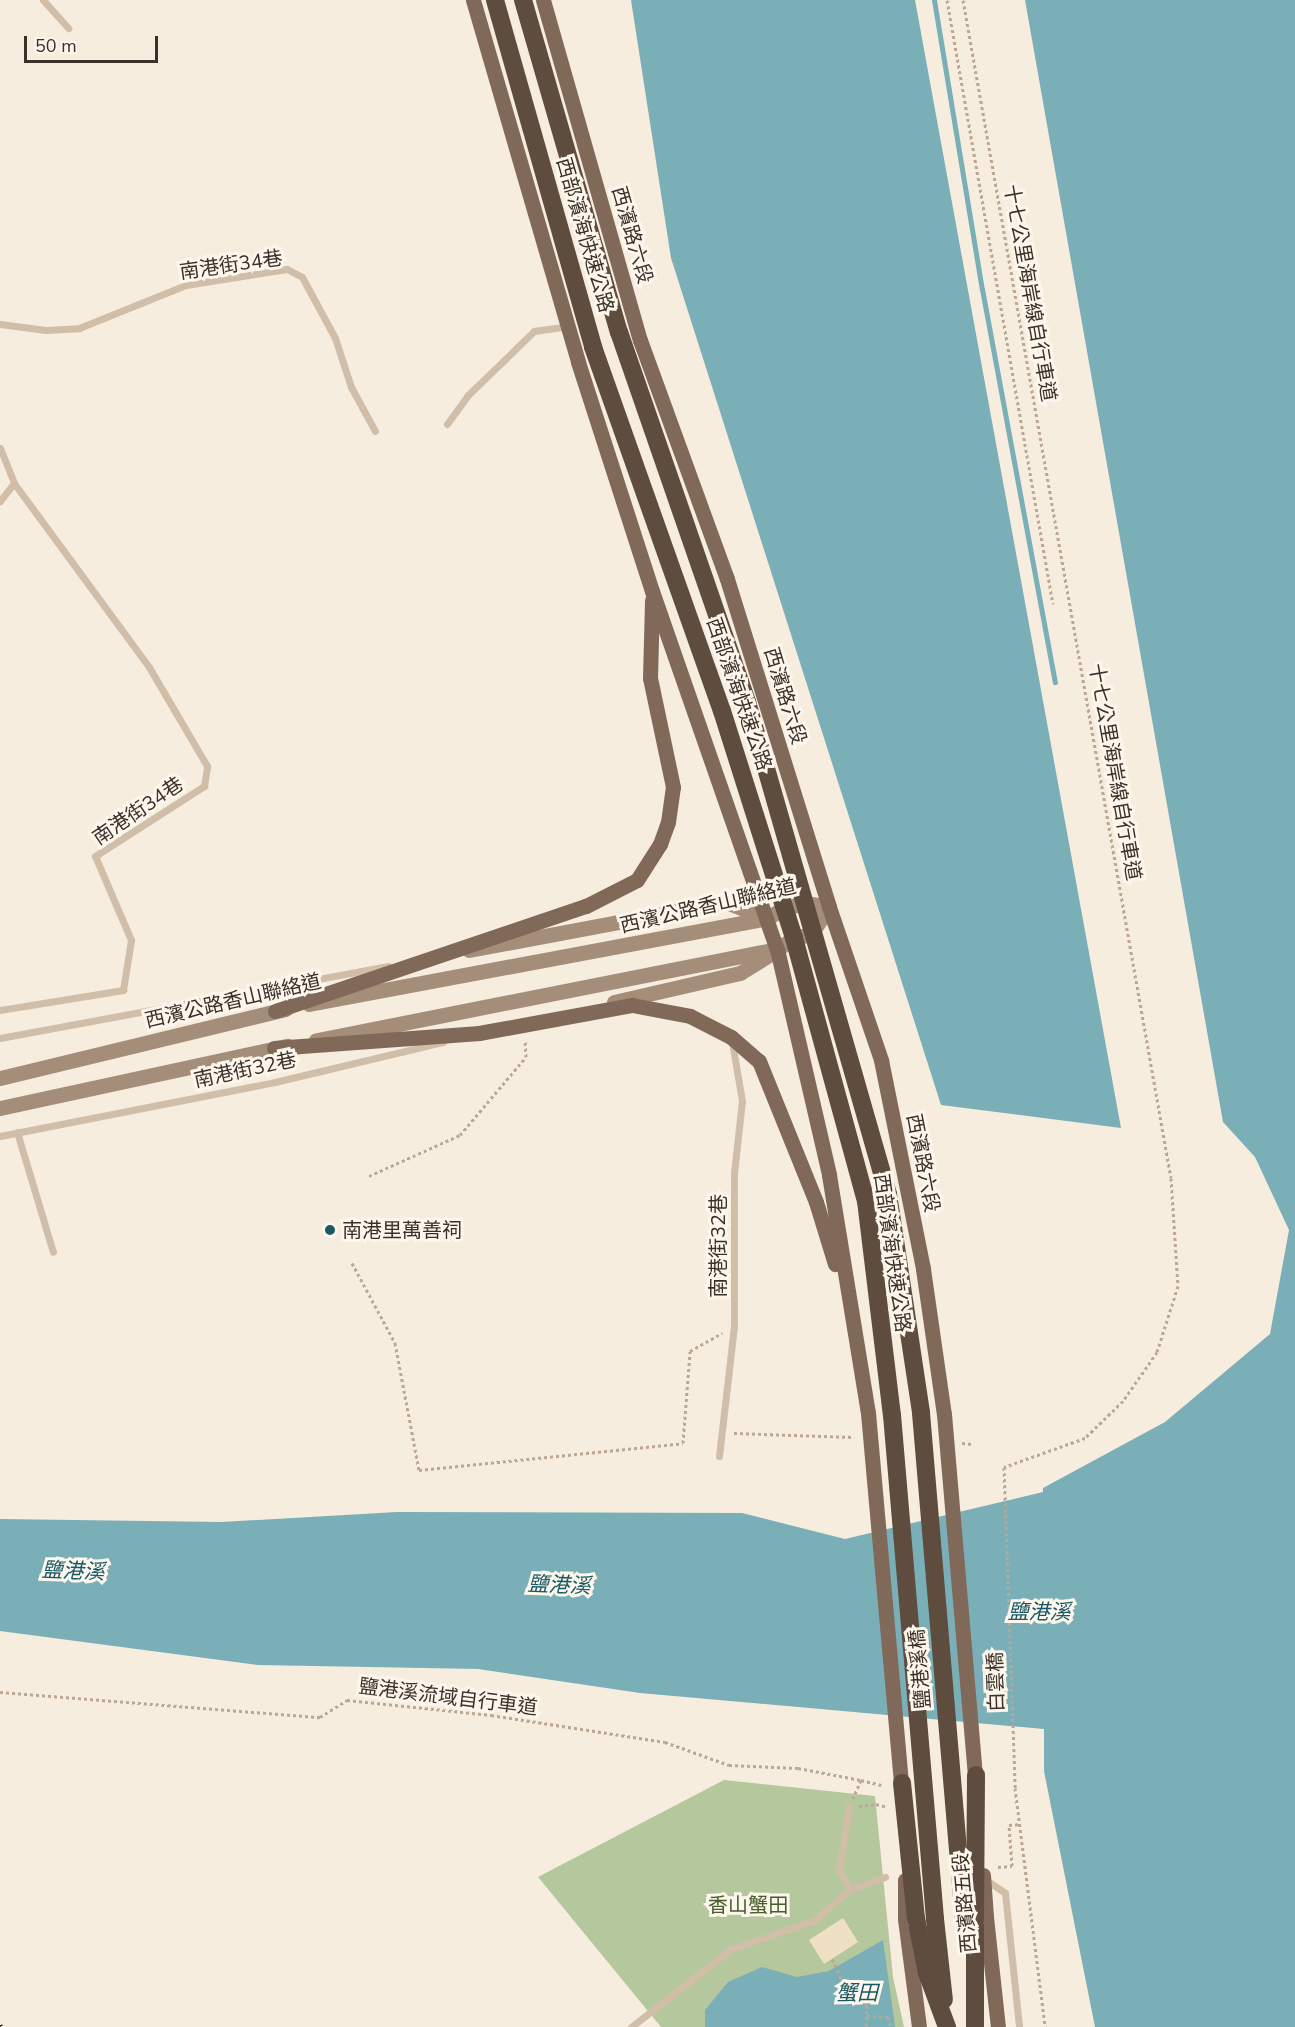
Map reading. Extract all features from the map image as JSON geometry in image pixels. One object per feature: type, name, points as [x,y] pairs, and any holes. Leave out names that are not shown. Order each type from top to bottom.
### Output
[{"type":"highway","name":"西部濱海快速公路","points":[[495,0],[593,347],[722,711],[784,908],[803,936],[888,1194],[921,1413]]},
{"type":"highway","name":"西部濱海快速公路","points":[[523,0],[619,332],[747,702],[805,903],[803,936],[866,1201],[892,1414]]},
{"type":"highway","name":"鹽港溪橋","points":[[921,1413],[975,1920]]},
{"type":"highway","name":"鹽港溪橋","points":[[892,1414],[935,1918],[947,2027]]},
{"type":"highway","points":[[975,2027],[976,1775]]},
{"type":"highway","points":[[902,1783],[911,1919],[927,1973],[947,2027]]},
{"type":"main road","points":[[472,0],[568,326],[652,591],[777,948],[829,1175],[851,1316]]},
{"type":"main road","name":"西濱路六段","points":[[543,0],[640,340],[727,579],[828,907],[881,1060],[923,1269],[944,1414],[976,1775]]},
{"type":"main road","points":[[275,1011],[426,958],[586,906],[637,880],[660,844],[668,822],[673,787],[650,678],[652,591]]},
{"type":"main road","points":[[274,1048],[479,1033],[632,1005],[690,1017],[732,1037],[759,1061],[816,1202],[851,1316]]},
{"type":"main road","name":"鹽港溪橋","points":[[851,1316],[868,1413],[902,1783]]},
{"type":"main road","points":[[911,1919],[919,2027]]},
{"type":"main road","name":"西濱路五段","points":[[975,1920],[998,2027]]},
{"type":"street","points":[[426,958],[726,902],[767,918]]},
{"type":"street","name":"西濱公路香山聯絡道","points":[[0,1078],[275,1011],[767,918],[784,908],[805,903],[828,907]]},
{"type":"street","points":[[479,1033],[740,973],[777,948],[803,936],[828,907]]},
{"type":"street","points":[[0,1108],[274,1048],[777,948]]},
{"type":"lane","points":[[43,0],[68,28]]},
{"type":"lane","name":"南港街34巷","points":[[0,324],[46,330],[79,328],[186,285],[287,269],[302,277],[335,338],[351,387],[375,431]]},
{"type":"lane","points":[[447,424],[468,395],[534,331],[568,326]]},
{"type":"lane","name":"南港街34巷","points":[[0,448],[14,483],[148,667],[207,766],[204,786],[95,856],[131,940],[123,990],[0,1010]]},
{"type":"lane","points":[[0,501],[14,483]]},
{"type":"lane","points":[[0,1038],[426,958]]},
{"type":"lane","name":"南港街32巷","points":[[0,1136],[275,1082],[479,1033]]},
{"type":"lane","name":"南港街32巷","points":[[719,1456],[734,1326],[735,1173],[742,1101],[732,1037]]},
{"type":"lane","points":[[17,1132],[53,1252]]},
{"type":"lane","points":[[849,1808],[839,1870],[850,1889]]},
{"type":"lane","points":[[969,1868],[1005,1893],[1019,2027]]},
{"type":"lane","points":[[632,2027],[731,1949],[815,1920],[850,1889],[885,1876]]},
{"type":"path","points":[[947,0],[1053,604]]},
{"type":"path","name":"十七公里海岸線自行車道","points":[[963,0],[1171,1178],[1178,1286],[1156,1352],[1123,1401],[1085,1438],[1004,1467]]},
{"type":"path","points":[[369,1176],[460,1135],[526,1057],[524,1026]]},
{"type":"path","points":[[352,1263],[395,1343],[419,1470],[683,1443],[690,1351],[734,1326]]},
{"type":"path","points":[[720,1432],[858,1437]]},
{"type":"path","points":[[950,1442],[972,1444]]},
{"type":"path","name":"白雲橋","points":[[1004,1467],[1015,1788],[1045,2027]]},
{"type":"path","name":"鹽港溪流域自行車道","points":[[0,1692],[320,1717],[347,1700],[491,1714],[665,1742],[729,1765],[798,1768],[881,1785]]},
{"type":"path","points":[[849,1808],[861,1780]]},
{"type":"path","points":[[832,1959],[846,1988],[867,2005],[866,2027]]},
{"type":"path","points":[[867,2016],[888,2016],[891,2027]]},
{"type":"green space","name":"香山蟹田","points":[[724,1780],[875,1796],[893,1977],[904,2027],[661,2027],[538,1877]]},
{"type":"shaded area","points":[[843,1918],[858,1942],[824,1964],[809,1940]]},
{"type":"water","points":[[631,0],[915,0],[1121,1128],[941,1105],[671,258]]},
{"type":"water","name":"鹽港溪","points":[[1025,0],[1295,0],[1295,2027],[1095,2027],[1044,1771],[1044,1729],[640,1693],[478,1669],[258,1665],[0,1631],[0,1519],[221,1522],[397,1512],[742,1513],[845,1539],[1043,1492],[1043,1488],[1165,1422],[1270,1334],[1289,1230],[1255,1157],[1223,1122]]},
{"type":"water","name":"蟹田","points":[[883,1940],[895,2027],[705,2027],[705,2010],[728,1982],[762,1967],[797,1977],[829,1971]]},
{"type":"waterway","points":[[934,0],[982,289],[1055,682]]},
{"type":"place","name":"南港里萬善祠","points":[[330,1230]]}]
